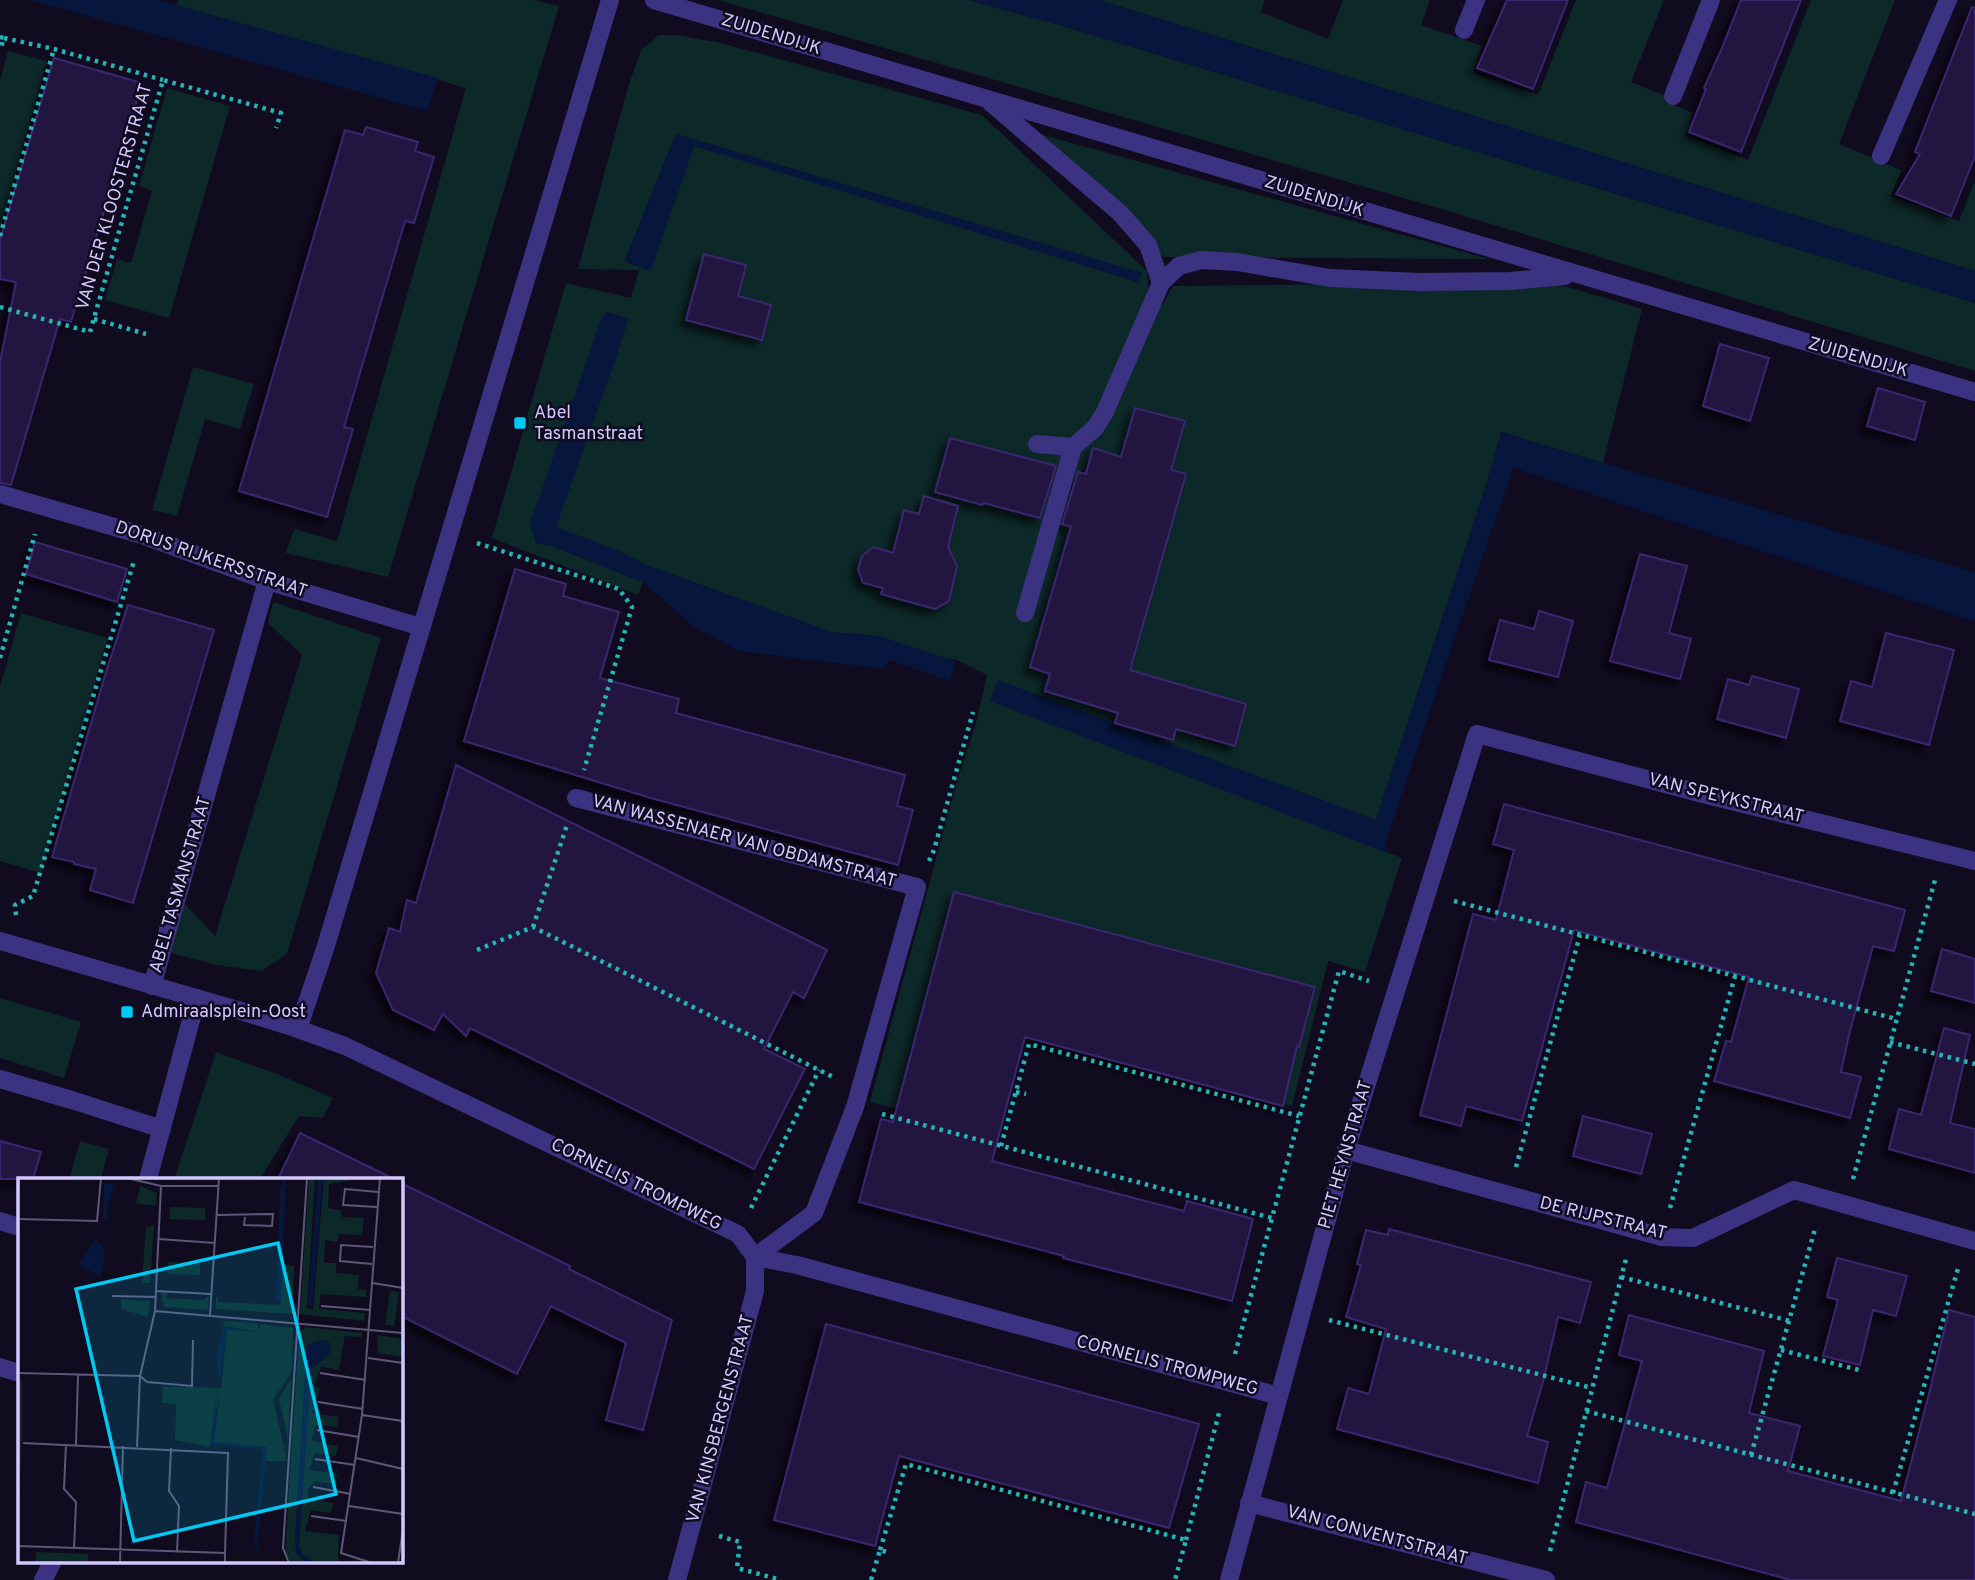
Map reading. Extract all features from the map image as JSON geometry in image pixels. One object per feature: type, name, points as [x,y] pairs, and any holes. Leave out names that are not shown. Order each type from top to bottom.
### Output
[{"type":"street","points":[[298,1028],[325,949],[610,0]]},
{"type":"street","name":"ZUIDENDIJK","points":[[653,0],[1975,393]]},
{"type":"street","points":[[1464,30],[1476,0]]},
{"type":"street","points":[[1673,96],[1711,0]]},
{"type":"street","points":[[1881,156],[1948,0]]},
{"type":"street","points":[[986,99],[1120,213],[1148,245],[1161,283]]},
{"type":"street","points":[[1025,613],[1073,447],[1095,428],[1105,412],[1161,283],[1179,266],[1201,260],[1237,262],[1330,278],[1419,282],[1510,281],[1576,275]]},
{"type":"street","points":[[1037,444],[1073,447]]},
{"type":"street","name":"DORUS RIJKERSSTRAAT","points":[[0,494],[142,535],[267,581],[421,627]]},
{"type":"street","name":"ABEL TASMANSTRAAT","points":[[152,986],[267,581]]},
{"type":"street","name":"VAN SPEYKSTRAAT","points":[[1477,734],[1703,794],[1975,861]]},
{"type":"street","name":"PIET HEYNSTRAAT","points":[[1229,1580],[1346,1150],[1477,734]]},
{"type":"street","name":"VAN WASSENAER VAN OBDAMSTRAAT","points":[[576,798],[917,887],[858,1099],[814,1213],[755,1256]]},
{"type":"street","name":"CORNELIS TROMPWEG","points":[[0,941],[298,1028],[345,1046],[738,1234],[755,1256],[797,1265],[1279,1396]]},
{"type":"street","points":[[148,1178],[197,999]]},
{"type":"street","points":[[0,1079],[162,1129]]},
{"type":"street","name":"DE RIJPSTRAAT","points":[[1346,1150],[1662,1237],[1693,1238],[1794,1190],[1971,1240]]},
{"type":"street","points":[[0,1221],[18,1227]]},
{"type":"street","name":"VAN KINSBERGENSTRAAT","points":[[677,1580],[755,1291],[755,1256]]},
{"type":"street","points":[[0,1367],[18,1373]]},
{"type":"street","name":"VAN CONVENTSTRAAT","points":[[1249,1503],[1544,1580]]},
{"type":"street","points":[[44,1580],[53,1562]]},
{"type":"path","points":[[0,50],[2,38],[54,49],[163,80]]},
{"type":"path","points":[[0,236],[54,49]]},
{"type":"path","name":"VAN DER KLOOSTERSTRAAT","points":[[0,307],[90,332],[163,80],[281,113],[276,128]]},
{"type":"path","points":[[94,319],[146,334]]},
{"type":"path","points":[[0,658],[43,506]]},
{"type":"path","points":[[450,534],[619,589],[632,607],[576,798],[533,927]]},
{"type":"path","points":[[19,947],[15,905],[33,896],[142,535]]},
{"type":"path","points":[[934,850],[973,712]]},
{"type":"path","points":[[1751,1455],[1815,1229],[1839,1221],[1846,1205],[1943,852]]},
{"type":"path","points":[[1426,894],[1896,1018]]},
{"type":"path","points":[[477,950],[533,927],[819,1070],[858,1099],[1001,1146],[1272,1218],[1339,971],[1396,990]]},
{"type":"path","points":[[1508,1196],[1580,935]]},
{"type":"path","points":[[1662,1237],[1735,976]]},
{"type":"path","points":[[1890,1042],[1975,1064]]},
{"type":"path","points":[[1001,1146],[1029,1044],[1299,1116]]},
{"type":"path","points":[[738,1234],[819,1070]]},
{"type":"path","points":[[1016,1092],[1026,1094]]},
{"type":"path","points":[[1544,1580],[1634,1229]]},
{"type":"path","points":[[1894,1493],[1971,1240]]},
{"type":"path","points":[[1621,1277],[1790,1321]]},
{"type":"path","points":[[1301,1312],[1592,1388]]},
{"type":"path","points":[[1781,1350],[1863,1371]]},
{"type":"path","points":[[1586,1411],[1975,1514]]},
{"type":"path","points":[[871,1580],[905,1464],[1185,1541],[1175,1580]]},
{"type":"path","points":[[691,1528],[740,1542],[737,1568],[781,1580]]},
{"type":"path","points":[[880,1550],[890,1553]]},
{"type":"green space","points":[[178,0],[533,0],[559,6],[388,577],[286,553],[294,529],[337,541],[466,88],[176,5]]},
{"type":"green space","points":[[718,0],[969,0],[1063,26],[1975,303],[1975,371],[1428,205]]},
{"type":"green space","points":[[1099,0],[1265,0],[1261,12],[1328,39],[1343,0],[1430,0],[1421,25],[1482,46],[1473,73],[1538,95],[1576,0],[1664,0],[1631,82],[1678,101],[1676,106],[1693,113],[1686,136],[1748,160],[1811,0],[1895,0],[1839,144],[1901,170],[1891,196],[1959,221],[1975,181],[1975,271]]},
{"type":"green space","points":[[659,35],[677,35],[721,43],[982,115],[1147,271],[1149,300],[1163,304],[1173,286],[1539,282],[1568,287],[1642,309],[1603,463],[1501,432],[1376,820],[998,681],[991,701],[1402,858],[1365,972],[1328,961],[1292,1106],[1025,1035],[998,1136],[870,1102],[958,778],[975,727],[987,675],[957,660],[878,636],[831,632],[646,565],[618,551],[555,527],[628,319],[607,312],[536,543],[552,546],[643,582],[638,595],[492,538],[566,283],[631,298],[639,270],[578,269],[629,84],[641,50]],"holes":[[[676,134],[1141,273],[1138,282],[694,145],[650,270],[625,260]]]},
{"type":"green space","points":[[8,51],[47,61],[0,231],[0,80]]},
{"type":"green space","points":[[167,88],[230,106],[169,318],[105,300],[117,259],[131,263],[152,191],[139,186]]},
{"type":"green space","points":[[1036,133],[1489,259],[1164,257]]},
{"type":"green space","points":[[193,367],[254,384],[240,429],[205,419],[177,516],[152,510]]},
{"type":"green space","points":[[273,602],[381,638],[287,954],[261,971],[216,965],[171,953],[184,903],[215,936],[302,655],[268,623]]},
{"type":"green space","points":[[21,613],[108,638],[41,873],[0,861],[0,687]]},
{"type":"green space","points":[[0,998],[81,1022],[64,1078],[0,1058]]},
{"type":"green space","points":[[216,1052],[333,1098],[323,1118],[299,1116],[261,1178],[174,1178]]},
{"type":"green space","points":[[80,1141],[109,1149],[101,1178],[69,1178]]},
{"type":"water","points":[[31,0],[158,0],[438,78],[427,111]]},
{"type":"water","points":[[969,0],[1099,0],[1975,271],[1975,303],[1063,26]]},
{"type":"water","points":[[676,134],[1142,273],[1138,282],[694,146],[651,271],[625,261]]},
{"type":"water","points":[[607,312],[628,319],[556,527],[646,565],[831,632],[878,636],[955,661],[950,681],[889,660],[885,669],[739,651],[693,626],[643,582],[552,546],[536,543],[530,524],[602,317]]},
{"type":"water","points":[[1501,432],[1975,572],[1975,622],[1513,468],[1386,840],[1385,852],[990,701],[998,680],[1376,820]]},
{"type":"building","points":[[1507,0],[1568,0],[1533,89],[1477,68]]},
{"type":"building","points":[[1741,0],[1801,0],[1741,152],[1689,132],[1706,89],[1704,88]]},
{"type":"building","points":[[1972,7],[1975,8],[1975,156],[1951,216],[1896,194],[1920,154],[1915,152]]},
{"type":"building","points":[[54,58],[142,83],[71,322],[60,319],[11,485],[0,483],[0,362],[16,282],[0,279],[0,240]]},
{"type":"building","points":[[366,127],[418,142],[415,151],[434,157],[414,223],[405,221],[344,427],[353,429],[327,517],[239,491],[345,130],[363,135]]},
{"type":"building","points":[[704,254],[746,265],[738,296],[771,305],[762,340],[686,320]]},
{"type":"building","points":[[1720,344],[1769,358],[1750,421],[1703,406]]},
{"type":"building","points":[[1878,388],[1925,402],[1915,440],[1867,426]]},
{"type":"building","points":[[1135,408],[1185,421],[1171,470],[1186,474],[1130,670],[1246,704],[1235,746],[1176,729],[1173,740],[1115,723],[1118,713],[1045,691],[1050,674],[1030,667],[1071,527],[1062,524],[1078,472],[1086,474],[1093,448],[1121,457]]},
{"type":"building","points":[[950,438],[1056,466],[1040,518],[935,492]]},
{"type":"building","points":[[924,496],[958,506],[948,547],[957,566],[949,601],[935,609],[881,594],[883,588],[863,583],[858,569],[862,556],[873,547],[893,553],[904,510],[919,514]]},
{"type":"building","points":[[35,542],[127,569],[117,602],[26,574]]},
{"type":"building","points":[[1640,554],[1687,566],[1669,633],[1691,639],[1680,679],[1610,661]]},
{"type":"building","points":[[515,569],[566,584],[563,596],[619,612],[600,678],[679,699],[676,713],[905,775],[897,806],[913,810],[898,865],[651,798],[464,741]]},
{"type":"building","points":[[128,605],[214,630],[133,903],[90,890],[96,869],[52,857]]},
{"type":"building","points":[[1539,611],[1573,621],[1558,677],[1489,660],[1500,620],[1534,629]]},
{"type":"building","points":[[1886,633],[1954,650],[1929,745],[1840,721],[1851,681],[1872,687]]},
{"type":"building","points":[[1752,676],[1799,689],[1786,738],[1717,719],[1728,679],[1749,685]]},
{"type":"building","points":[[456,765],[827,950],[804,998],[793,992],[764,1049],[805,1069],[754,1169],[470,1028],[466,1036],[443,1014],[434,1030],[393,1010],[376,973],[389,928],[400,932],[407,900],[416,903]]},
{"type":"building","points":[[1504,804],[1905,910],[1894,951],[1873,946],[1849,1035],[1841,1072],[1861,1077],[1850,1118],[1714,1081],[1726,1041],[1731,1042],[1749,977],[1574,930],[1522,1121],[1466,1106],[1461,1126],[1420,1115],[1473,914],[1496,920],[1514,850],[1493,844]]},
{"type":"building","points":[[954,892],[1315,987],[1283,1106],[1025,1037],[992,1161],[1184,1211],[1187,1201],[1253,1219],[1232,1301],[859,1202],[881,1119],[893,1122]]},
{"type":"building","points":[[1942,949],[1975,959],[1975,1003],[1931,991]]},
{"type":"building","points":[[1944,1028],[1970,1035],[1950,1123],[1975,1129],[1975,1173],[1889,1149],[1899,1109],[1921,1115]]},
{"type":"building","points":[[1583,1116],[1652,1134],[1641,1174],[1573,1156]]},
{"type":"building","points":[[300,1133],[392,1178],[278,1178]]},
{"type":"building","points":[[0,1141],[41,1152],[33,1178],[0,1179]]},
{"type":"building","points":[[402,1183],[570,1266],[569,1269],[672,1320],[643,1430],[606,1420],[626,1343],[551,1306],[517,1374],[402,1316]]},
{"type":"building","points":[[1389,1229],[1591,1282],[1580,1323],[1558,1317],[1527,1436],[1548,1442],[1538,1483],[1337,1429],[1348,1388],[1369,1394],[1386,1329],[1346,1317],[1361,1265],[1357,1264],[1366,1230],[1388,1235]]},
{"type":"building","points":[[1837,1258],[1907,1276],[1896,1316],[1873,1310],[1860,1365],[1823,1356],[1838,1300],[1827,1297]]},
{"type":"building","points":[[1949,1310],[1975,1317],[1975,1580],[1791,1580],[1576,1522],[1586,1482],[1607,1488],[1642,1361],[1619,1355],[1629,1315],[1764,1351],[1749,1413],[1800,1426],[1788,1471],[1901,1501]]},
{"type":"building","points":[[826,1324],[1199,1424],[1169,1528],[899,1456],[875,1546],[774,1520]]},
{"type":"place","name":"Abel Tasmanstraat","points":[[520,423]]},
{"type":"place","name":"Admiraalsplein-Oost","points":[[127,1012]]}]
